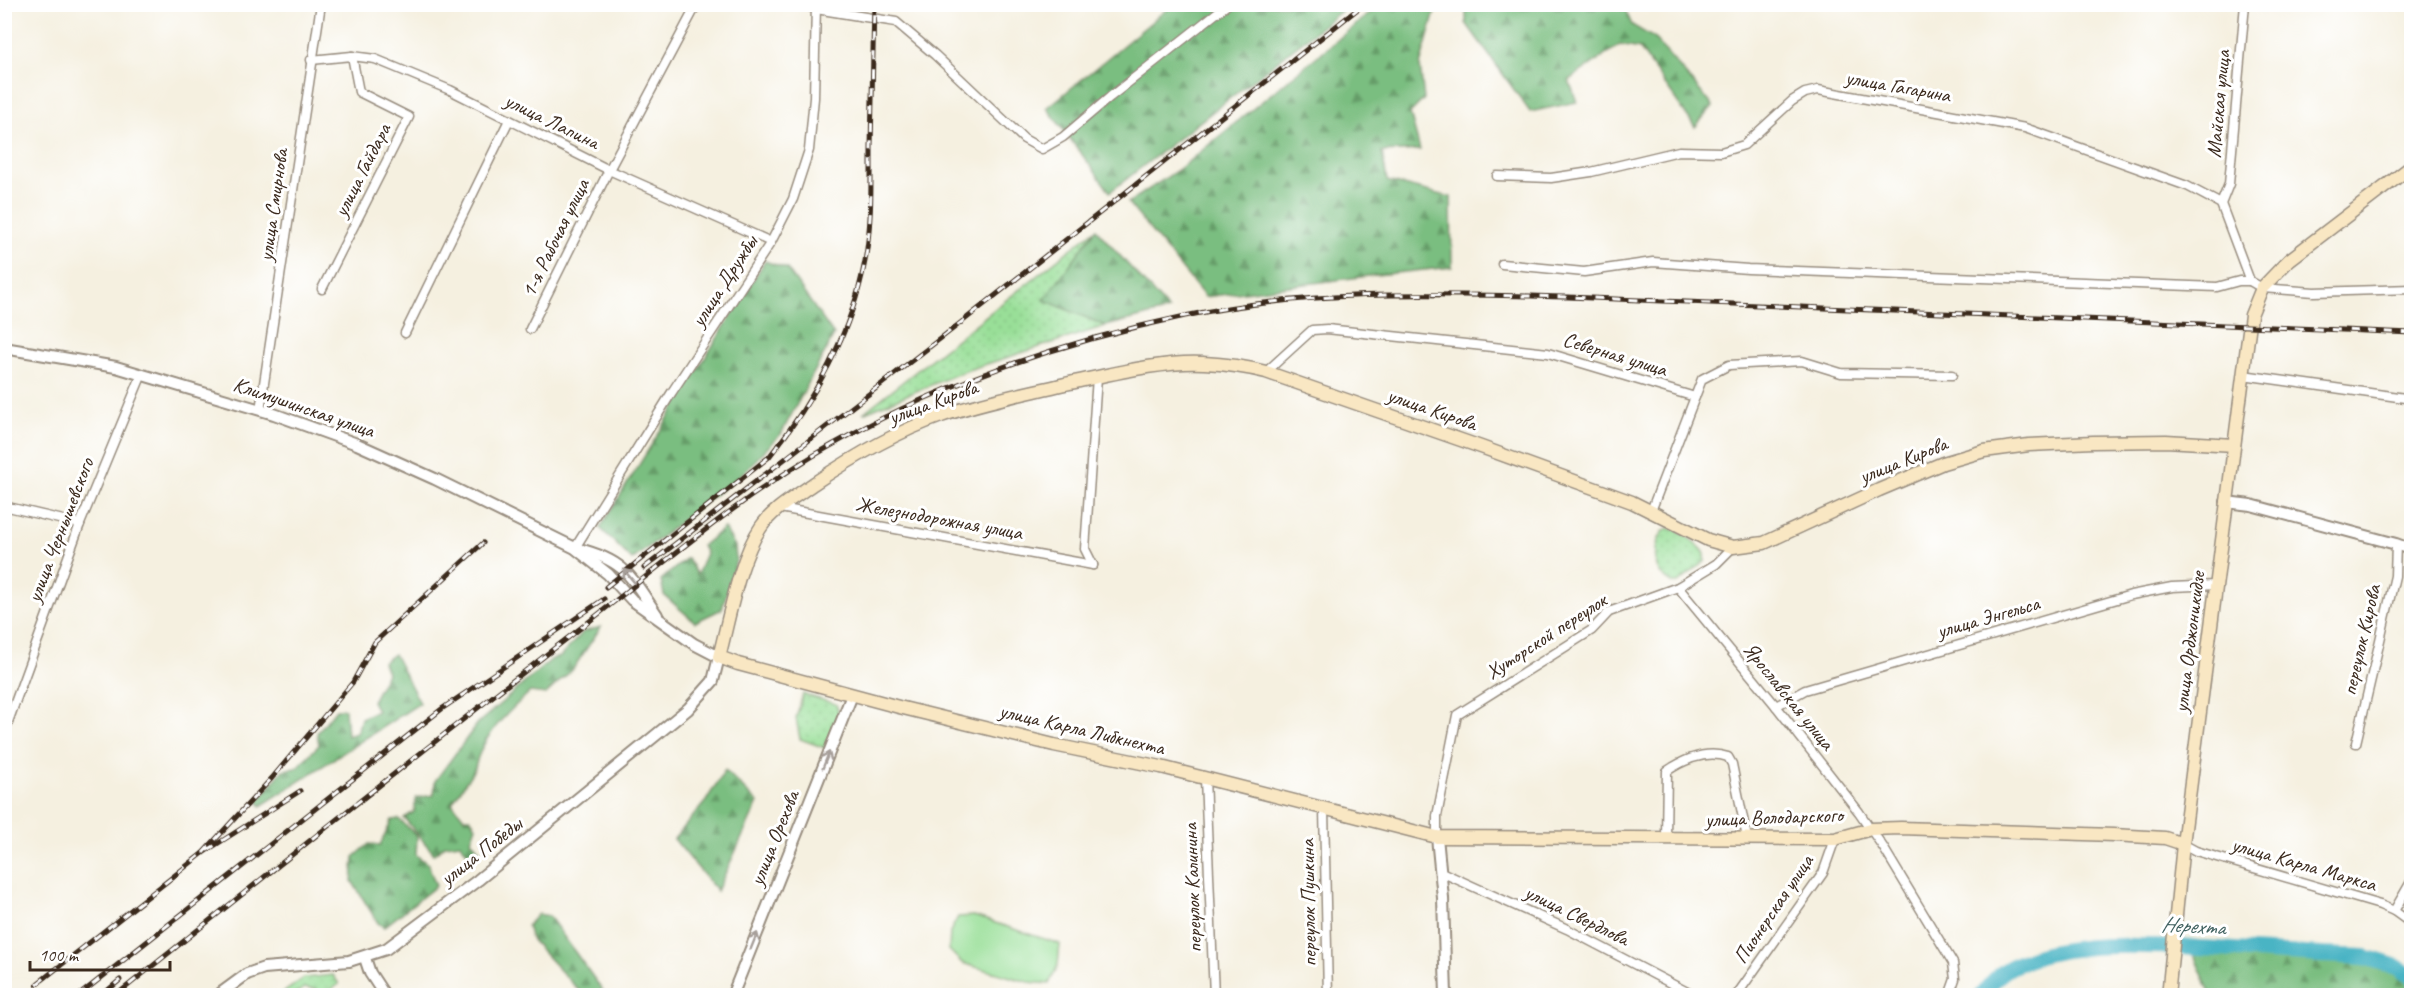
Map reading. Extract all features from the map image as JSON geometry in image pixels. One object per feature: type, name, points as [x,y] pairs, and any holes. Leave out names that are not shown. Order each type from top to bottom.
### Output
[{"type":"main road","points":[[2262,288],[2289,260],[2412,166]]},
{"type":"main road","name":"улица Орджоникидзе","points":[[2168,996],[2174,916],[2226,502],[2251,315],[2262,288]]},
{"type":"main road","name":"улица Кирова","points":[[719,657],[747,556],[761,527],[780,508],[834,470],[888,439],[941,416],[1004,398],[1097,377],[1169,365],[1202,362],[1266,372],[1492,451],[1651,511],[1708,540],[1733,547],[1764,543],[1890,486],[1943,464],[1984,451],[2030,445],[2093,442],[2166,441],[2234,445]]},
{"type":"main road","name":"улица Карла Либкнехта","points":[[719,657],[852,695],[1054,745],[1144,763],[1437,837]]},
{"type":"main road","name":"улица Володарского","points":[[1437,837],[1836,839],[1871,829],[1901,828],[2113,835],[2165,838],[2183,844]]},
{"type":"street","name":"улица Смирнова","points":[[260,410],[321,4]]},
{"type":"street","name":"1-я Рабочая улица","points":[[530,329],[609,170],[697,4]]},
{"type":"street","points":[[803,4],[896,22],[935,54],[1024,139],[1042,149],[1063,137],[1228,4]]},
{"type":"street","name":"Майская улица","points":[[2221,204],[2229,184],[2245,4]]},
{"type":"street","name":"улица Дружбы","points":[[575,548],[672,392],[771,242],[794,199],[809,150],[814,98],[816,7]]},
{"type":"street","name":"улица Лапина","points":[[311,60],[352,56],[375,58],[450,90],[609,170],[771,242]]},
{"type":"street","name":"улица Гайдара","points":[[322,289],[409,117],[360,92],[352,56]]},
{"type":"street","name":"улица Гагарина","points":[[1497,176],[1551,178],[1591,172],[1679,151],[1721,152],[1744,145],[1792,101],[1804,93],[1818,90],[2025,128],[2187,186],[2221,204]]},
{"type":"street","points":[[405,333],[510,120]]},
{"type":"street","points":[[2221,204],[2250,281]]},
{"type":"street","points":[[1502,264],[1584,272],[1653,262],[1748,269],[2217,287],[2239,281],[2250,281],[2262,288],[2314,292],[2412,289]]},
{"type":"street","name":"Северная улица","points":[[1266,372],[1312,330],[1327,329],[1548,353],[1695,397]]},
{"type":"street","name":"Климушинская улица","points":[[4,348],[102,365],[142,375],[260,410],[357,444],[435,479],[575,548],[608,574],[632,600],[663,623],[719,657]]},
{"type":"street","points":[[1651,511],[1702,380],[1729,364],[1802,361],[1841,373],[1952,375]]},
{"type":"street","name":"улица Чернышевского","points":[[4,733],[80,524],[142,375]]},
{"type":"street","points":[[2243,375],[2412,399]]},
{"type":"street","name":"Железнодорожная улица","points":[[780,508],[1093,564],[1085,549],[1097,377]]},
{"type":"street","points":[[2226,502],[2251,505],[2412,550]]},
{"type":"street","points":[[4,506],[80,524]]},
{"type":"street","name":"переулок Кирова","points":[[2355,743],[2395,576],[2396,544]]},
{"type":"street","name":"Хуторской переулок","points":[[1437,837],[1437,816],[1457,715],[1592,630],[1609,612],[1678,587],[1716,564],[1733,547]]},
{"type":"street","name":"Климушинская улица","points":[[575,548],[603,555],[627,571],[663,623]]},
{"type":"street","name":"улица Энгельса","points":[[1776,706],[1805,690],[2131,595],[2172,587],[2216,585]]},
{"type":"street","name":"Ярославская улица","points":[[1678,587],[1776,706],[1871,829],[1953,963],[1955,979],[1949,996]]},
{"type":"street","name":"улица Победы","points":[[217,996],[247,974],[264,968],[349,962],[386,949],[478,880],[688,709],[713,681],[719,657]]},
{"type":"street","name":"улица Орехова","points":[[732,996],[852,695]]},
{"type":"street","points":[[1666,838],[1667,771],[1690,758],[1720,755],[1728,758],[1732,764],[1748,838]]},
{"type":"street","name":"переулок Калинина","points":[[1205,778],[1214,996]]},
{"type":"street","name":"переулок Пушкина","points":[[1324,809],[1328,996]]},
{"type":"street","points":[[1437,837],[1441,872],[1446,996]]},
{"type":"street","name":"Пионерская улица","points":[[1736,996],[1823,873],[1836,839]]},
{"type":"street","name":"улица Карла Маркса","points":[[2183,844],[2196,851],[2380,905],[2394,911],[2412,924]]},
{"type":"street","name":"улица Свердлова","points":[[1441,872],[1568,929],[1695,996]]},
{"type":"street","points":[[2394,911],[2412,880]]},
{"type":"street","points":[[365,958],[370,973],[385,996]]},
{"type":"green space","points":[[1381,4],[1437,5],[1420,65],[1424,99],[1410,113],[1420,150],[1382,152],[1387,181],[1451,197],[1452,267],[1205,297],[1128,203],[1178,170]]},
{"type":"green space","points":[[1172,5],[1349,5],[1110,192],[1047,108]]},
{"type":"green space","points":[[1466,5],[1623,5],[1632,25],[1654,38],[1713,106],[1695,127],[1640,49],[1620,45],[1569,80],[1577,102],[1530,112],[1466,23]]},
{"type":"green space","points":[[1096,229],[1045,300],[1106,326],[965,371],[863,413]]},
{"type":"green space","points":[[1096,229],[1169,310],[1106,326],[1044,300]]},
{"type":"green space","points":[[765,261],[787,269],[834,335],[781,434],[744,472],[632,560],[600,528]]},
{"type":"green space","points":[[724,528],[735,546],[736,561],[722,609],[695,622],[664,595],[661,580],[687,558],[697,575],[706,553],[702,546]]},
{"type":"green space","points":[[1668,528],[1687,537],[1705,554],[1705,561],[1678,583],[1672,583],[1663,576],[1656,562],[1656,549],[1660,536]]},
{"type":"green space","points":[[601,627],[573,669],[546,694],[530,692],[496,726],[483,746],[475,768],[452,803],[464,818],[470,818],[476,826],[471,840],[480,851],[471,857],[460,843],[445,845],[434,854],[404,818],[414,812],[416,798],[434,795],[435,781],[478,723],[552,659],[560,657],[583,632]]},
{"type":"green space","points":[[394,654],[420,703],[261,806],[258,801],[283,770],[296,768],[319,745],[317,733],[336,709],[345,709],[347,736],[357,733],[361,718],[377,711],[372,701],[387,673],[383,662]]},
{"type":"green space","points":[[803,694],[836,704],[839,713],[825,748],[800,739],[796,718]]},
{"type":"green space","points":[[725,770],[758,803],[717,891],[674,839],[706,801]]},
{"type":"green space","points":[[399,819],[417,836],[416,855],[428,864],[436,886],[384,927],[378,923],[352,881],[354,857],[369,844],[380,845],[392,820]]},
{"type":"green space","points":[[538,914],[549,916],[606,995],[583,995],[531,939],[527,926]]},
{"type":"green space","points":[[974,916],[1060,944],[1058,965],[1049,984],[1028,982],[962,963],[949,950],[950,932],[958,917]]},
{"type":"green space","points":[[2191,948],[2365,957],[2397,967],[2411,977],[2411,995],[2211,995]]},
{"type":"green space","points":[[333,975],[339,984],[324,995],[317,990],[305,988],[292,995],[280,995],[304,978]]},
{"type":"waterway","name":"Нерехта","points":[[1981,996],[1992,982],[2015,965],[2037,956],[2088,947],[2169,946],[2365,957],[2397,967],[2412,977]]},
{"type":"railway","points":[[606,587],[769,457],[816,389],[841,339],[859,288],[869,232],[874,4]]},
{"type":"railway","points":[[644,568],[963,321],[1364,4]]},
{"type":"railway","points":[[115,996],[406,764],[673,555],[766,486],[832,445],[916,402],[1003,367],[1093,338],[1232,307],[1280,301],[1376,295],[1568,297],[2412,333]]},
{"type":"railway","points":[[203,853],[272,778],[353,682],[375,642],[483,543]]},
{"type":"railway","points":[[78,996],[443,708],[604,599]]},
{"type":"railway","points":[[37,984],[203,853],[300,791]]},
{"type":"railway","points":[[101,996],[120,980]]}]
